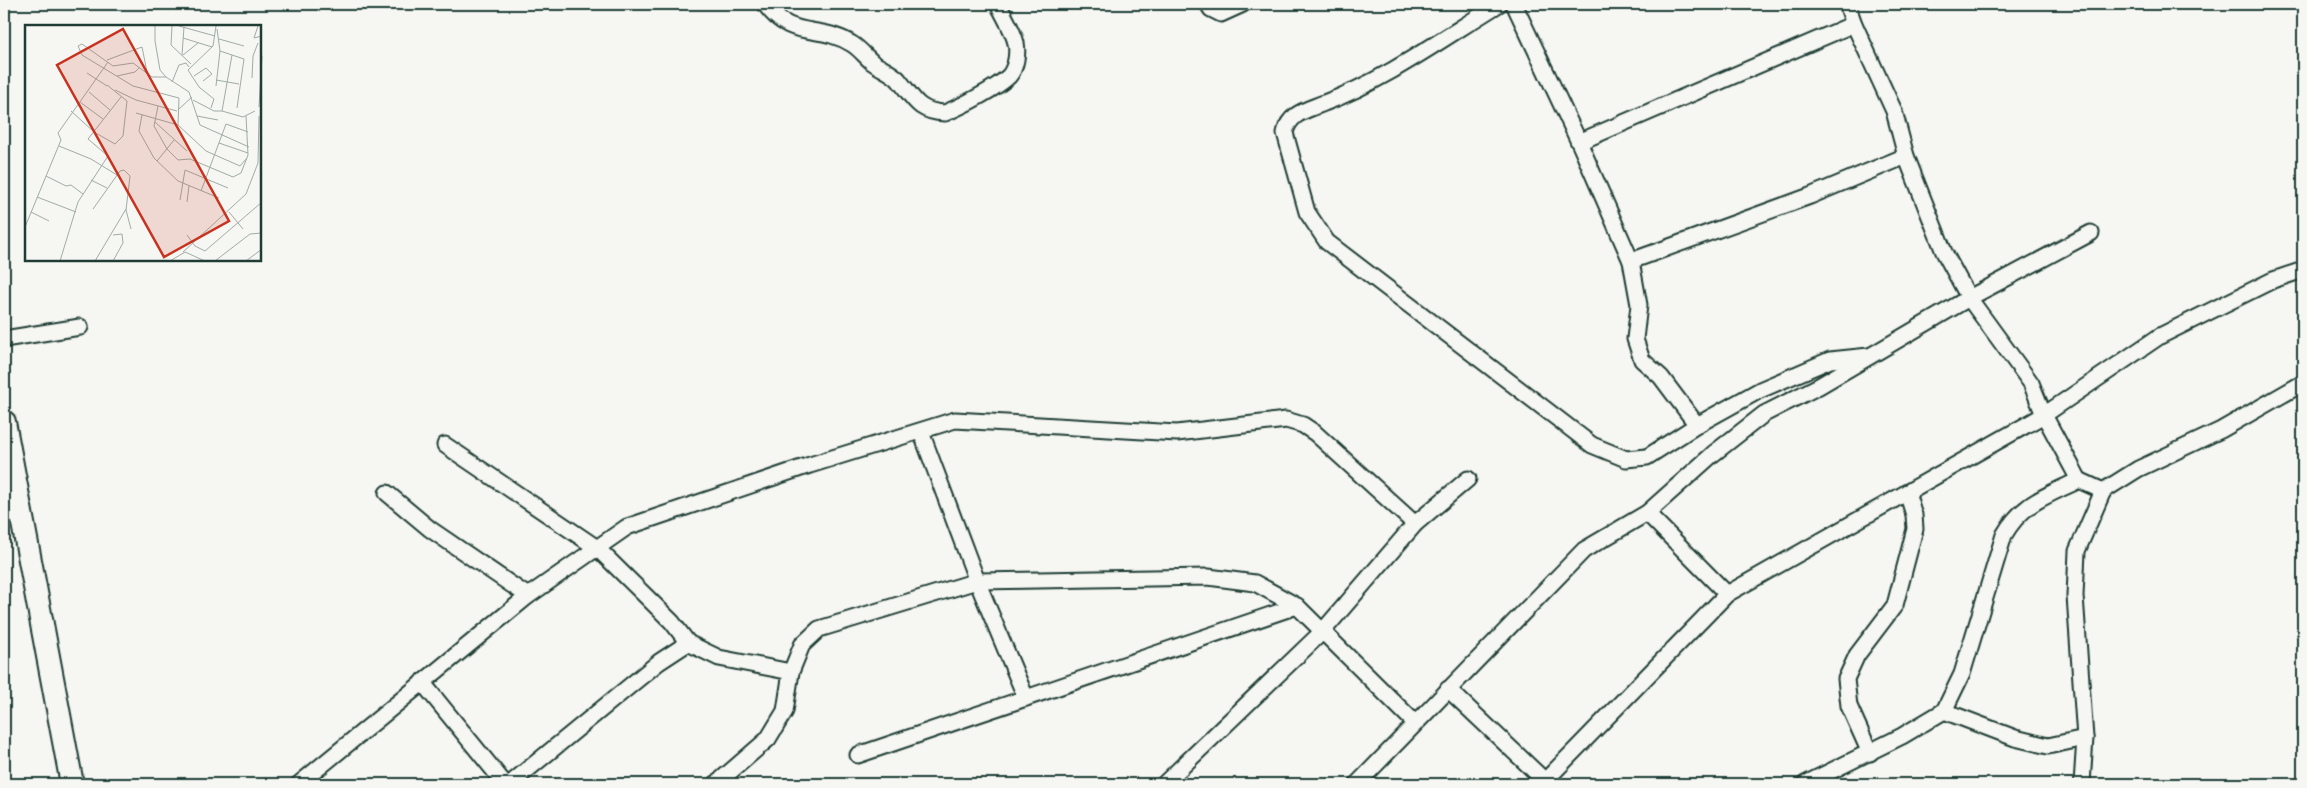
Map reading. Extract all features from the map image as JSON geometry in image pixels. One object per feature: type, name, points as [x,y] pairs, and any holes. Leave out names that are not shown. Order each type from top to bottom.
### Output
[{"type":"street","points":[[765,4],[773,16],[788,26],[833,34],[853,45],[897,78],[921,107],[935,113],[945,113],[1002,82],[1010,75],[1017,55],[1016,42],[998,4]]},
{"type":"street","points":[[1208,4],[1211,9],[1221,14],[1243,4]]},
{"type":"street","points":[[1500,4],[1353,93],[1295,114],[1287,124],[1285,133],[1307,212],[1327,242],[1592,446],[1626,459],[1647,458],[1697,425],[1760,390],[1830,360],[1869,356]]},
{"type":"street","points":[[1514,4],[1579,142],[1631,261],[1639,305],[1635,339],[1642,360],[1661,377],[1697,425]]},
{"type":"street","points":[[1848,4],[1854,24],[1894,112],[1906,156],[1944,252],[1969,298],[2031,383],[2044,415],[2079,480],[2103,491]]},
{"type":"street","points":[[1579,142],[1854,24]]},
{"type":"street","points":[[1631,261],[1810,196],[1906,156]]},
{"type":"street","points":[[1357,784],[1448,688],[1584,550],[1647,513],[1713,454],[1764,414],[1819,386],[1969,298],[2091,233]]},
{"type":"street","points":[[1448,688],[1543,783],[1728,594],[2044,415],[2160,336],[2273,280],[2303,270]]},
{"type":"street","points":[[4,339],[80,327]]},
{"type":"street","points":[[2082,784],[2084,738],[2075,596],[2077,551],[2103,491],[2138,469],[2221,430],[2303,383]]},
{"type":"street","points":[[299,784],[528,596],[627,528],[810,464],[921,432],[955,420],[1177,433],[1286,420],[1303,425],[1315,433],[1415,524]]},
{"type":"street","points":[[4,422],[72,784]]},
{"type":"street","points":[[921,432],[977,582],[1026,698]]},
{"type":"street","points":[[445,445],[598,548],[672,622],[688,643],[719,658],[791,672]]},
{"type":"street","points":[[1164,784],[1323,631],[1415,524],[1468,479]]},
{"type":"street","points":[[1805,784],[1870,753],[1944,711],[1962,674],[2004,535],[2012,520],[2024,508],[2079,480]]},
{"type":"street","points":[[1870,753],[1848,706],[1846,679],[1857,654],[1894,606],[1914,528],[1914,515],[1907,492]]},
{"type":"street","points":[[387,493],[430,528],[528,596]]},
{"type":"street","points":[[1647,513],[1728,594]]},
{"type":"street","points":[[716,784],[768,739],[785,711],[791,672],[802,645],[819,629],[977,582],[1208,577],[1255,583],[1297,606],[1415,723]]},
{"type":"street","points":[[858,755],[1297,606]]},
{"type":"street","points":[[510,784],[659,662],[688,643]]},
{"type":"street","points":[[422,682],[505,784]]},
{"type":"street","points":[[1944,711],[2015,738],[2048,746],[2084,738]]}]
